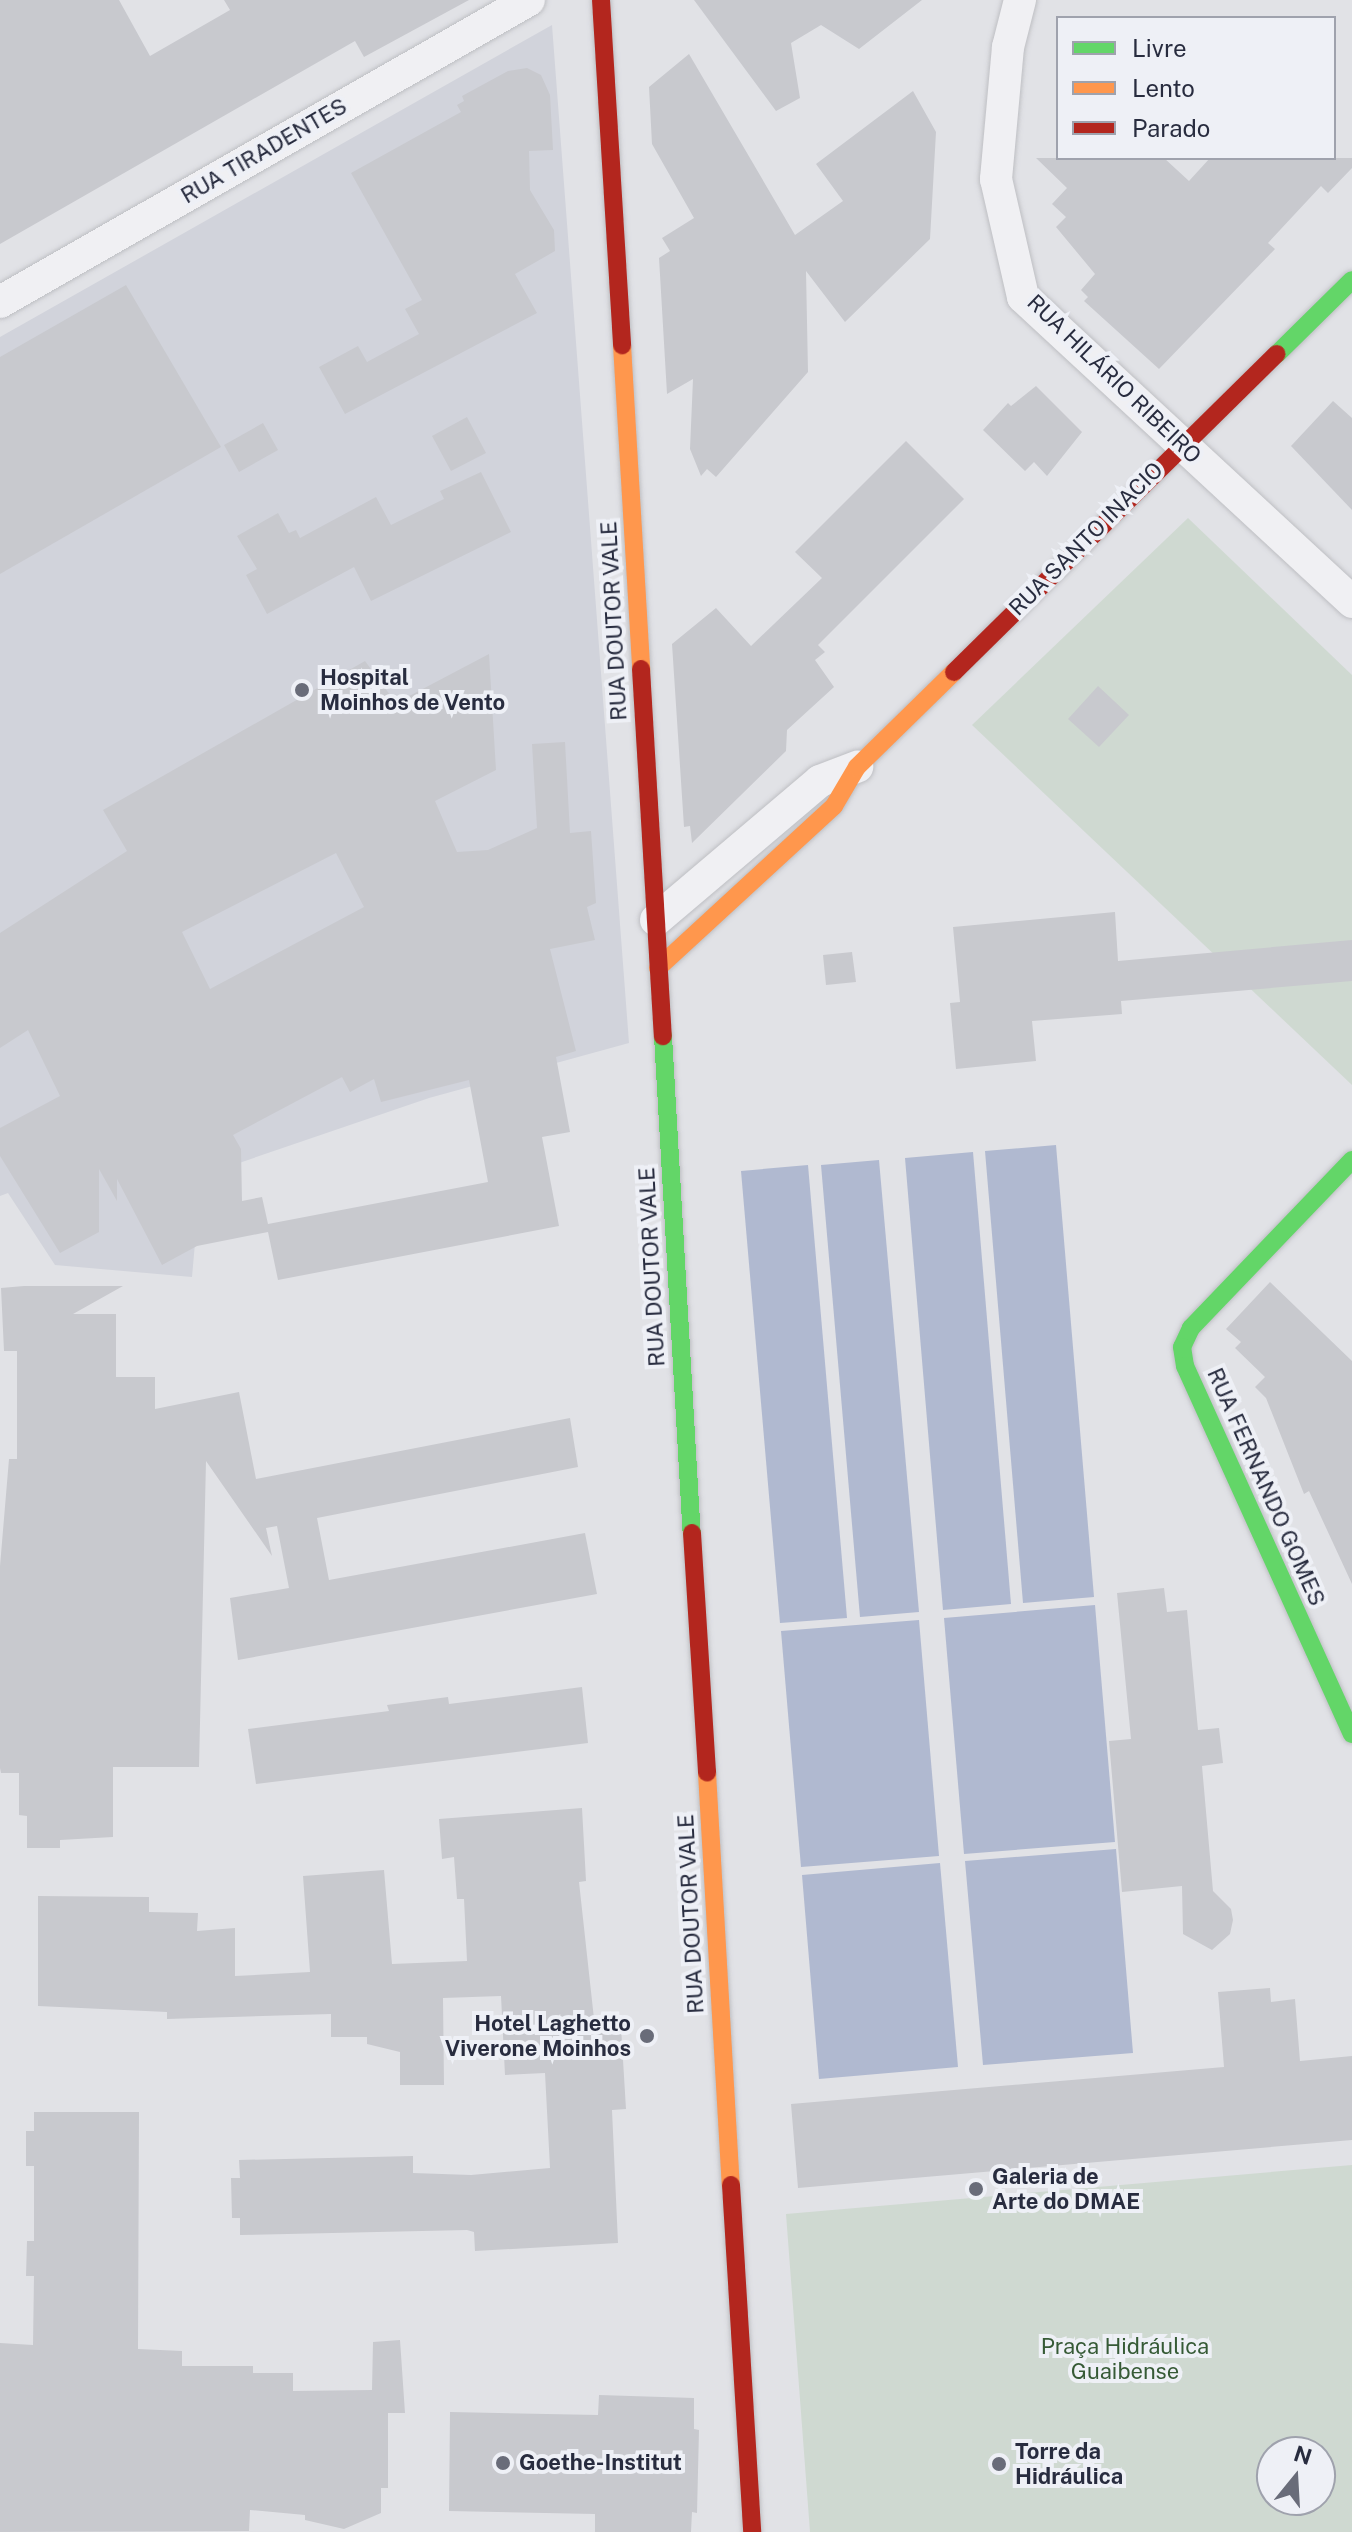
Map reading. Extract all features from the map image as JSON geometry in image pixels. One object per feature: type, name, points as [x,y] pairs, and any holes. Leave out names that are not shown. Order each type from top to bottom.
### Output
[{"type":"street","name":"RUA TIRADENTES","points":[[0,302],[529,0]]},
{"type":"street","name":"RUA DOUTOR VALE","points":[[601,0],[752,2532]]},
{"type":"street","name":"RUA HILÁRIO RIBEIRO","points":[[1020,0],[1008,47],[996,179],[1023,297],[1352,602]]},
{"type":"street","name":"RUA SANTO INACIO","points":[[658,968],[834,806],[857,767],[1181,444],[1352,280]]},
{"type":"street","name":"RUA SANTO INACIO","points":[[656,920],[820,781],[857,767]]},
{"type":"street","name":"RUA FERNANDO GOMES","points":[[1352,1160],[1191,1328],[1182,1347],[1185,1366],[1352,1734]]},
{"type":"shaded area","name":"Hospital Moinhos de Vento","points":[[552,25],[629,1043],[429,1098],[201,1176],[192,1277],[55,1265],[8,1193],[0,1196],[0,337]]},
{"type":"green space","points":[[1188,518],[1352,675],[1352,1085],[972,725]]},
{"type":"green space","name":"Praça Hidráulica Guaibense","points":[[1352,2165],[1352,2532],[810,2532],[786,2214]]},
{"type":"water","points":[[1056,1145],[1094,1597],[1023,1603],[985,1151]]},
{"type":"water","points":[[973,1152],[1011,1604],[943,1610],[905,1158]]},
{"type":"water","points":[[879,1160],[919,1612],[860,1617],[821,1165]]},
{"type":"water","points":[[808,1165],[847,1618],[780,1623],[741,1171]]},
{"type":"water","points":[[1095,1605],[1115,1842],[964,1854],[944,1618]]},
{"type":"water","points":[[919,1620],[939,1856],[801,1867],[781,1631]]},
{"type":"water","points":[[1116,1849],[1133,2053],[983,2065],[965,1861]]},
{"type":"water","points":[[940,1863],[958,2067],[819,2079],[802,1875]]},
{"type":"building","points":[[0,0],[119,0],[150,56],[230,10],[224,0],[469,0],[364,57],[355,41],[0,244]]},
{"type":"building","points":[[694,0],[922,0],[859,49],[821,25],[791,43],[800,98],[776,111]]},
{"type":"building","points":[[689,54],[795,235],[843,201],[816,164],[913,91],[936,132],[930,239],[845,322],[806,271],[808,372],[716,477],[707,469],[701,476],[690,449],[693,379],[667,394],[659,258],[670,251],[662,238],[694,218],[652,144],[649,87]]},
{"type":"building","points":[[527,68],[541,75],[550,95],[553,150],[529,151],[530,190],[554,230],[555,251],[515,274],[537,313],[345,414],[319,367],[358,346],[367,362],[419,334],[405,309],[422,300],[351,173],[461,112],[457,105],[464,101],[462,96],[508,71]]},
{"type":"building","points":[[1036,158],[1166,160],[1189,181],[1208,160],[1352,158],[1352,168],[1328,193],[1321,186],[1268,243],[1275,249],[1159,369],[1084,301],[1088,297],[1081,290],[1095,274],[1056,227],[1066,217],[1052,204],[1067,188]]},
{"type":"building","points":[[126,285],[221,447],[0,574],[0,357]]},
{"type":"building","points":[[1036,386],[1082,432],[1047,476],[1034,462],[1025,471],[983,430],[1008,403],[1011,406]]},
{"type":"building","points":[[1333,401],[1352,418],[1352,510],[1291,446]]},
{"type":"building","points":[[467,417],[486,453],[451,471],[432,436]]},
{"type":"building","points":[[263,423],[278,450],[239,472],[224,445]]},
{"type":"building","points":[[906,441],[964,499],[818,645],[825,652],[815,660],[834,687],[787,730],[786,751],[692,843],[690,826],[684,827],[672,644],[716,608],[751,646],[822,578],[795,552]]},
{"type":"building","points":[[481,472],[511,532],[371,601],[354,567],[267,614],[246,575],[257,569],[237,536],[278,513],[289,533],[296,530],[300,538],[376,497],[391,525],[444,499],[440,491]]},
{"type":"building","points":[[489,654],[496,770],[435,801],[457,852],[488,850],[537,828],[532,744],[565,742],[570,833],[591,831],[596,903],[587,907],[595,940],[550,949],[576,1051],[556,1057],[570,1132],[542,1137],[559,1226],[278,1280],[268,1232],[197,1246],[162,1265],[117,1179],[117,1201],[99,1169],[99,1232],[60,1253],[0,1156],[0,1128],[60,1096],[28,1030],[0,1048],[0,933],[127,851],[103,810],[365,661],[396,703]],"holes":[[[336,853],[364,907],[210,989],[182,932]],[[342,1077],[350,1092],[374,1079],[381,1102],[469,1080],[488,1182],[268,1224],[262,1197],[242,1201],[241,1149],[233,1135]]]},
{"type":"building","points":[[1098,686],[1129,715],[1099,747],[1068,719]]},
{"type":"building","points":[[1115,912],[1118,961],[1352,940],[1352,981],[1121,1001],[1122,1014],[1032,1021],[1036,1061],[956,1069],[950,1003],[960,1002],[953,927]]},
{"type":"building","points":[[852,952],[856,982],[826,985],[823,955]]},
{"type":"building","points":[[1270,1282],[1352,1361],[1352,1584],[1309,1491],[1304,1494],[1266,1398],[1255,1387],[1265,1377],[1235,1348],[1241,1342],[1226,1329]]},
{"type":"building","points":[[123,1286],[73,1314],[116,1314],[116,1377],[155,1377],[155,1409],[239,1392],[256,1479],[570,1418],[578,1467],[317,1518],[329,1580],[585,1533],[597,1594],[238,1660],[230,1598],[289,1588],[277,1526],[266,1528],[272,1556],[206,1461],[199,1767],[113,1767],[113,1837],[60,1840],[60,1848],[27,1848],[27,1816],[19,1815],[19,1773],[1,1773],[0,1768],[0,1566],[9,1459],[17,1459],[17,1351],[4,1351],[1,1288]]},
{"type":"building","points":[[1164,1588],[1167,1612],[1187,1610],[1198,1730],[1219,1728],[1223,1763],[1202,1766],[1213,1891],[1231,1909],[1233,1920],[1230,1934],[1212,1950],[1183,1934],[1182,1886],[1122,1892],[1109,1741],[1131,1739],[1117,1593]]},
{"type":"building","points":[[582,1687],[588,1743],[256,1784],[248,1729],[389,1711],[387,1705],[448,1697],[449,1704]]},
{"type":"building","points":[[582,1808],[586,1881],[579,1882],[595,2028],[621,2027],[626,2109],[612,2110],[618,2243],[475,2251],[474,2232],[467,2230],[240,2235],[240,2218],[232,2218],[231,2178],[240,2178],[239,2160],[413,2156],[413,2173],[471,2175],[550,2168],[545,2073],[505,2075],[501,1996],[443,1998],[444,2085],[400,2085],[400,2052],[367,2044],[367,2037],[331,2037],[331,2014],[167,2019],[167,2012],[38,2006],[38,1896],[149,1897],[149,1912],[198,1913],[197,1931],[235,1928],[235,1976],[310,1972],[303,1876],[384,1870],[392,1964],[467,1961],[464,1899],[457,1899],[454,1857],[442,1859],[439,1819]]},
{"type":"building","points":[[1270,1988],[1271,2002],[1295,1999],[1300,2061],[1352,2056],[1352,2140],[798,2188],[791,2104],[1224,2067],[1218,1992]]},
{"type":"building","points":[[34,2112],[139,2112],[138,2349],[182,2351],[182,2366],[253,2366],[253,2373],[293,2373],[293,2391],[372,2390],[373,2342],[400,2340],[405,2413],[388,2413],[388,2488],[381,2488],[381,2513],[344,2529],[305,2520],[305,2515],[250,2510],[249,2531],[0,2532],[0,2343],[33,2345],[34,2276],[26,2276],[27,2241],[34,2241],[34,2166],[26,2166],[26,2131],[34,2131]]},
{"type":"building","points":[[599,2395],[694,2398],[694,2429],[699,2430],[697,2513],[692,2512],[691,2532],[595,2532],[595,2514],[449,2511],[450,2412],[598,2415]]},
{"type":"traffic: fast","points":[[1277,354],[1352,280]]},
{"type":"traffic: fast","points":[[663,1036],[692,1533]]},
{"type":"traffic: fast","points":[[1352,1160],[1191,1328],[1182,1347],[1185,1366],[1352,1734]]},
{"type":"traffic: slow","points":[[622,345],[641,669]]},
{"type":"traffic: slow","points":[[658,968],[834,806],[857,767],[954,672]]},
{"type":"traffic: slow","points":[[707,1773],[731,2185]]},
{"type":"traffic: jam","points":[[601,0],[622,345]]},
{"type":"traffic: jam","points":[[954,672],[1277,354]]},
{"type":"traffic: jam","points":[[641,669],[663,1036]]},
{"type":"traffic: jam","points":[[692,1533],[707,1773]]},
{"type":"traffic: jam","points":[[731,2185],[752,2532]]},
{"type":"place","name":"Hospital Moinhos de Vento","points":[[302,690]]},
{"type":"place","name":"Hotel Laghetto Viverone Moinhos","points":[[647,2036]]},
{"type":"place","name":"Galeria de Arte do DMAE","points":[[976,2189]]},
{"type":"place","name":"Goethe-Institut","points":[[503,2463]]},
{"type":"place","name":"Torre da Hidráulica","points":[[999,2464]]}]
